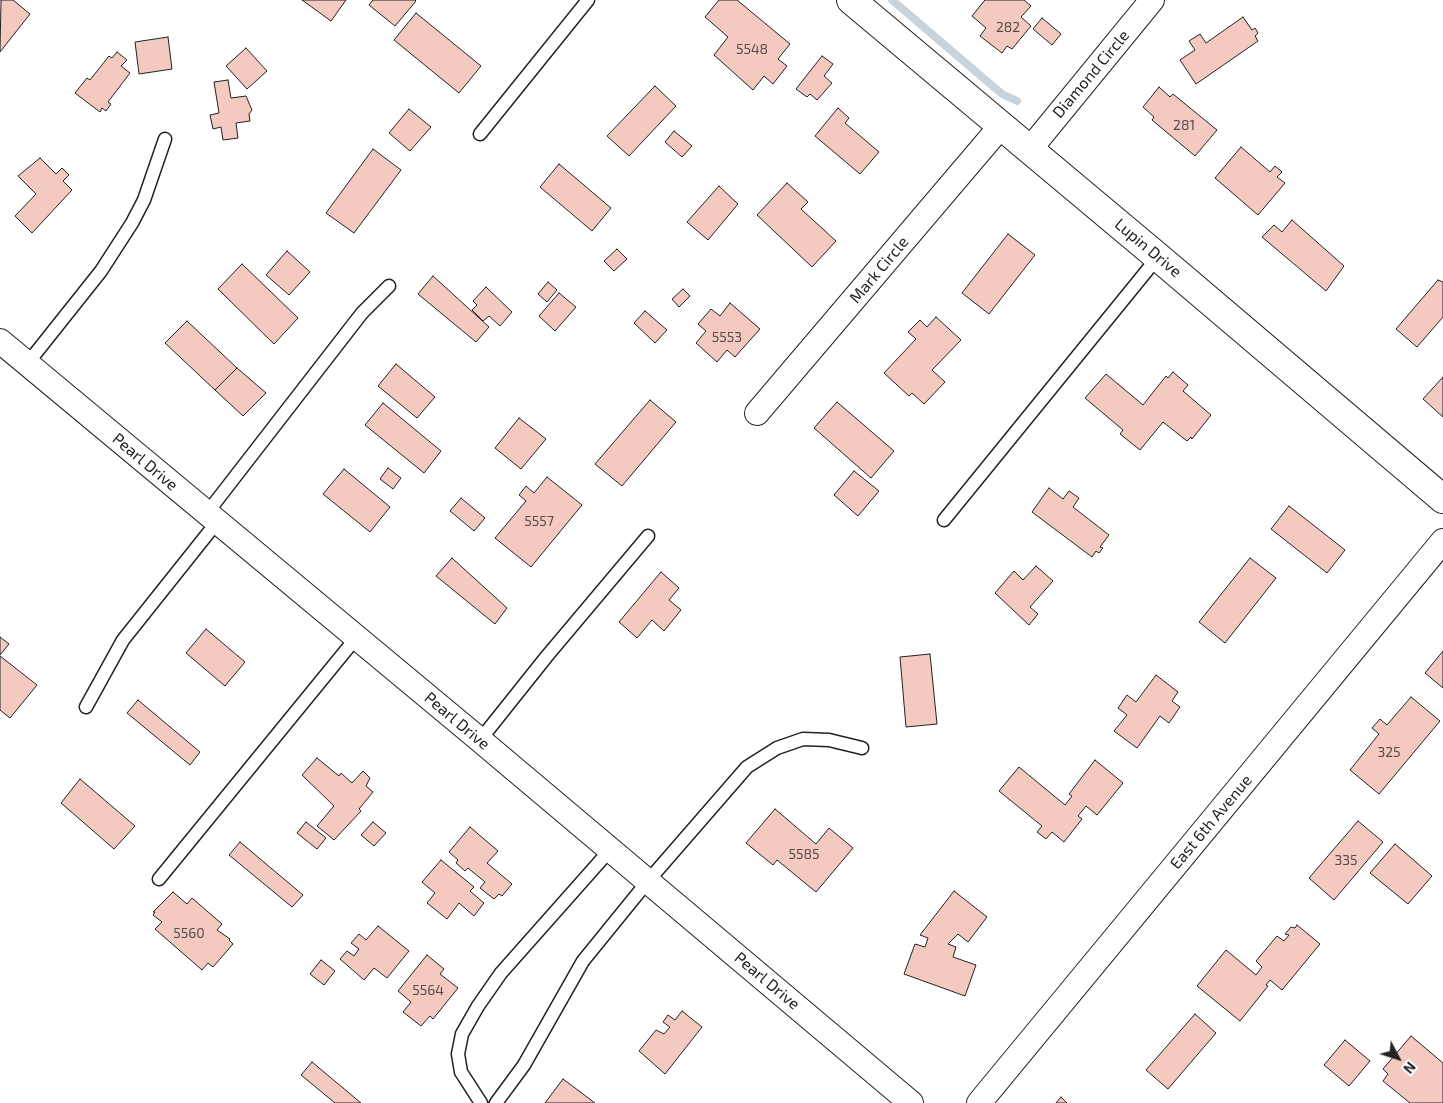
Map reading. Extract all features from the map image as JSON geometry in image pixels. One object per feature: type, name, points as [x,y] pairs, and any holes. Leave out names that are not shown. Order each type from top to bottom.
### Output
[{"type":"street","name":"Lupin Drive","points":[[851,0],[1443,499]]},
{"type":"street","name":"Diamond Circle","points":[[1030,149],[1152,0]]},
{"type":"street","name":"Mark Circle","points":[[757,413],[1001,126]]},
{"type":"street","name":"Pearl Drive","points":[[0,341],[480,740],[912,1103]]},
{"type":"street","name":"East 6th Avenue","points":[[979,1103],[1443,541]]},
{"type":"lane","points":[[480,134],[588,0]]},
{"type":"lane","points":[[27,364],[101,271],[132,223],[144,200],[165,139]]},
{"type":"lane","points":[[944,520],[1158,257]]},
{"type":"lane","points":[[86,707],[123,640],[362,313],[389,286]]},
{"type":"lane","points":[[480,740],[547,656],[648,536]]},
{"type":"lane","points":[[159,879],[356,638]]},
{"type":"lane","points":[[496,1103],[524,1065],[583,961],[648,881],[747,767],[777,748],[803,740],[829,740],[862,748]]},
{"type":"lane","points":[[481,1103],[461,1072],[458,1054],[462,1034],[478,1006],[502,973],[610,850]]},
{"type":"building","points":[[1,0],[13,0],[30,14],[0,52]]},
{"type":"building","points":[[302,0],[346,0],[331,21]]},
{"type":"building","points":[[373,0],[416,1],[395,26],[369,5]]},
{"type":"building","points":[[719,0],[737,0],[790,44],[778,59],[787,66],[773,84],[764,76],[753,90],[714,55],[728,37],[705,17]]},
{"type":"building","points":[[985,0],[1024,0],[1031,6],[1021,17],[1031,26],[1012,49],[1007,46],[1002,53],[980,36],[986,28],[972,16]]},
{"type":"building","points":[[416,13],[481,66],[459,93],[394,40]]},
{"type":"building","points":[[1243,17],[1252,30],[1255,28],[1258,33],[1255,36],[1258,41],[1196,84],[1180,60],[1195,50],[1189,41],[1200,34],[1206,43]]},
{"type":"building","points":[[1042,18],[1061,34],[1052,45],[1033,29]]},
{"type":"building","points":[[168,37],[172,69],[139,74],[135,42]]},
{"type":"building","points":[[246,48],[267,71],[247,89],[226,66]]},
{"type":"building","points":[[117,52],[127,60],[121,66],[130,73],[108,102],[111,104],[106,111],[102,108],[100,112],[75,93],[87,78],[90,80],[109,56],[112,58]]},
{"type":"building","points":[[822,56],[833,64],[824,76],[832,83],[817,100],[810,94],[807,97],[796,89]]},
{"type":"building","points":[[228,80],[231,98],[246,96],[252,110],[249,114],[250,121],[236,123],[238,138],[223,140],[221,127],[213,129],[210,115],[219,113],[214,82]]},
{"type":"building","points":[[655,86],[676,106],[629,156],[607,136]]},
{"type":"building","points":[[1159,87],[1170,97],[1173,94],[1217,130],[1195,156],[1152,120],[1154,117],[1143,107]]},
{"type":"building","points":[[838,108],[849,118],[845,123],[879,152],[860,174],[815,136]]},
{"type":"building","points":[[409,109],[431,127],[410,151],[389,133]]},
{"type":"building","points":[[674,131],[692,146],[682,157],[665,142]]},
{"type":"building","points":[[1241,147],[1270,172],[1275,166],[1282,172],[1277,177],[1285,183],[1258,215],[1215,178]]},
{"type":"building","points":[[373,149],[401,170],[354,233],[326,213]]},
{"type":"building","points":[[40,158],[56,174],[62,168],[69,175],[63,181],[72,190],[32,233],[15,216],[36,194],[18,176]]},
{"type":"building","points":[[559,164],[611,208],[592,231],[540,187]]},
{"type":"building","points":[[787,183],[808,202],[801,209],[836,241],[812,267],[757,215]]},
{"type":"building","points":[[719,186],[738,204],[708,240],[687,222]]},
{"type":"building","points":[[1292,220],[1344,266],[1326,291],[1262,237],[1274,225],[1282,232]]},
{"type":"building","points":[[1008,234],[1035,255],[989,314],[962,293]]},
{"type":"building","points":[[617,249],[627,259],[614,271],[604,261]]},
{"type":"building","points":[[287,251],[310,272],[289,295],[266,275]]},
{"type":"building","points":[[242,264],[298,318],[274,344],[218,289]]},
{"type":"building","points":[[433,276],[489,327],[476,342],[418,294]]},
{"type":"building","points":[[1438,280],[1443,282],[1443,317],[1417,347],[1396,329]]},
{"type":"building","points":[[548,282],[557,290],[547,302],[538,294]]},
{"type":"building","points":[[486,287],[512,312],[500,326],[489,316],[483,321],[472,310],[477,305],[473,301]]},
{"type":"building","points":[[683,289],[690,296],[679,307],[672,299]]},
{"type":"building","points":[[559,293],[576,307],[555,331],[539,316]]},
{"type":"building","points":[[730,303],[760,329],[735,357],[727,350],[717,362],[696,343],[706,331],[698,324],[711,309],[720,316]]},
{"type":"building","points":[[645,311],[667,330],[655,343],[634,323]]},
{"type":"building","points":[[936,317],[961,340],[932,370],[945,382],[924,404],[912,393],[909,396],[884,373],[916,339],[908,332],[920,320],[927,327]]},
{"type":"building","points":[[187,321],[237,368],[215,390],[165,343]]},
{"type":"building","points":[[396,364],[435,397],[417,418],[378,386]]},
{"type":"building","points":[[237,368],[266,393],[243,416],[215,390]]},
{"type":"building","points":[[1173,372],[1188,385],[1183,391],[1211,415],[1192,439],[1191,437],[1187,441],[1163,422],[1140,450],[1120,434],[1123,430],[1085,398],[1106,374],[1143,405],[1166,376],[1168,378]]},
{"type":"building","points":[[1443,377],[1443,417],[1423,399]]},
{"type":"building","points":[[650,400],[676,422],[622,486],[595,464]]},
{"type":"building","points":[[837,402],[894,451],[871,478],[814,428]]},
{"type":"building","points":[[383,403],[441,451],[424,473],[365,425]]},
{"type":"building","points":[[519,418],[546,439],[521,469],[495,448]]},
{"type":"building","points":[[388,468],[401,478],[393,489],[380,479]]},
{"type":"building","points":[[344,469],[390,507],[370,532],[323,494]]},
{"type":"building","points":[[854,471],[879,491],[858,516],[834,495]]},
{"type":"building","points":[[547,477],[582,505],[531,567],[495,538],[526,501],[519,495],[526,486],[534,493]]},
{"type":"building","points":[[1049,488],[1063,499],[1069,491],[1079,498],[1073,507],[1109,535],[1100,547],[1103,548],[1099,553],[1096,551],[1092,557],[1032,512]]},
{"type":"building","points":[[461,498],[485,518],[474,531],[450,511]]},
{"type":"building","points":[[1289,506],[1345,550],[1327,573],[1271,529]]},
{"type":"building","points":[[452,558],[507,608],[495,624],[436,576]]},
{"type":"building","points":[[1250,558],[1276,578],[1225,643],[1199,622]]},
{"type":"building","points":[[1036,566],[1053,581],[1030,607],[1038,614],[1029,625],[995,593],[1014,571],[1023,580]]},
{"type":"building","points":[[661,572],[679,588],[669,600],[681,610],[664,631],[652,620],[637,638],[619,622]]},
{"type":"building","points":[[206,629],[245,662],[225,686],[186,653]]},
{"type":"building","points":[[0,637],[9,644],[0,655]]},
{"type":"building","points":[[1443,651],[1443,688],[1425,673]]},
{"type":"building","points":[[930,654],[937,724],[906,727],[900,657]]},
{"type":"building","points":[[0,656],[37,685],[10,718],[0,710]]},
{"type":"building","points":[[1156,675],[1178,692],[1172,701],[1180,707],[1169,723],[1160,716],[1137,748],[1114,731],[1127,715],[1118,708],[1127,695],[1136,702]]},
{"type":"building","points":[[1411,697],[1440,721],[1379,794],[1350,770],[1379,734],[1372,728],[1380,719],[1387,725]]},
{"type":"building","points":[[138,700],[200,752],[190,765],[127,713]]},
{"type":"building","points":[[317,758],[339,776],[341,773],[352,783],[363,771],[370,778],[366,786],[373,792],[359,809],[361,811],[334,840],[317,826],[334,806],[302,775]]},
{"type":"building","points":[[1095,760],[1123,783],[1097,815],[1086,806],[1078,816],[1082,819],[1064,842],[1052,832],[1046,839],[1037,832],[1042,826],[999,791],[1019,767],[1065,805],[1072,796],[1069,794]]},
{"type":"building","points":[[80,779],[135,826],[114,849],[61,803]]},
{"type":"building","points":[[775,809],[816,844],[829,828],[853,848],[816,892],[777,860],[773,865],[746,843]]},
{"type":"building","points":[[1358,821],[1383,842],[1334,900],[1309,878]]},
{"type":"building","points":[[306,822],[326,838],[317,849],[297,833]]},
{"type":"building","points":[[373,822],[386,833],[374,846],[361,835]]},
{"type":"building","points":[[470,827],[498,851],[487,863],[512,884],[502,896],[499,894],[494,899],[480,888],[485,882],[468,868],[465,871],[456,863],[458,860],[449,852]]},
{"type":"building","points":[[240,842],[303,895],[292,907],[229,855]]},
{"type":"building","points":[[1395,844],[1432,876],[1408,904],[1370,873]]},
{"type":"building","points":[[441,860],[474,887],[470,891],[484,903],[474,916],[459,903],[447,919],[427,903],[435,893],[422,882]]},
{"type":"building","points":[[954,891],[987,917],[968,942],[958,934],[948,944],[956,947],[953,957],[976,965],[965,996],[904,974],[915,944],[925,947],[928,938],[920,935]]},
{"type":"building","points":[[173,892],[187,904],[192,898],[222,924],[217,930],[230,939],[233,944],[213,967],[208,963],[202,970],[155,929],[162,922],[153,915],[155,912],[153,912]]},
{"type":"building","points":[[1297,925],[1320,944],[1282,990],[1270,980],[1266,985],[1268,986],[1240,1021],[1197,986],[1226,950],[1256,975],[1262,967],[1256,961],[1277,936],[1284,941],[1289,935],[1285,934],[1291,927],[1295,928]]},
{"type":"building","points":[[378,926],[409,951],[387,978],[374,968],[364,980],[340,959],[347,951],[354,956],[359,949],[351,943],[359,934],[366,940]]},
{"type":"building","points":[[427,955],[444,969],[440,974],[458,988],[433,1019],[430,1016],[421,1026],[403,1012],[411,1002],[398,991]]},
{"type":"building","points":[[321,960],[335,971],[324,985],[310,974]]},
{"type":"building","points":[[682,1011],[702,1027],[665,1074],[639,1051],[656,1030],[664,1034],[670,1027],[663,1022],[668,1015],[675,1020]]},
{"type":"building","points":[[1195,1014],[1216,1033],[1168,1089],[1146,1070]]},
{"type":"building","points":[[1411,1036],[1443,1063],[1443,1103],[1410,1103],[1383,1081],[1388,1074],[1383,1069]]},
{"type":"building","points":[[1345,1040],[1370,1061],[1349,1086],[1324,1065]]},
{"type":"building","points":[[312,1062],[361,1103],[335,1103],[301,1075]]},
{"type":"building","points":[[563,1079],[595,1103],[545,1103]]},
{"type":"building","points":[[1061,1097],[1067,1103],[1056,1103]]},
{"type":"waterway","points":[[892,0],[1002,94],[1017,101]]}]
